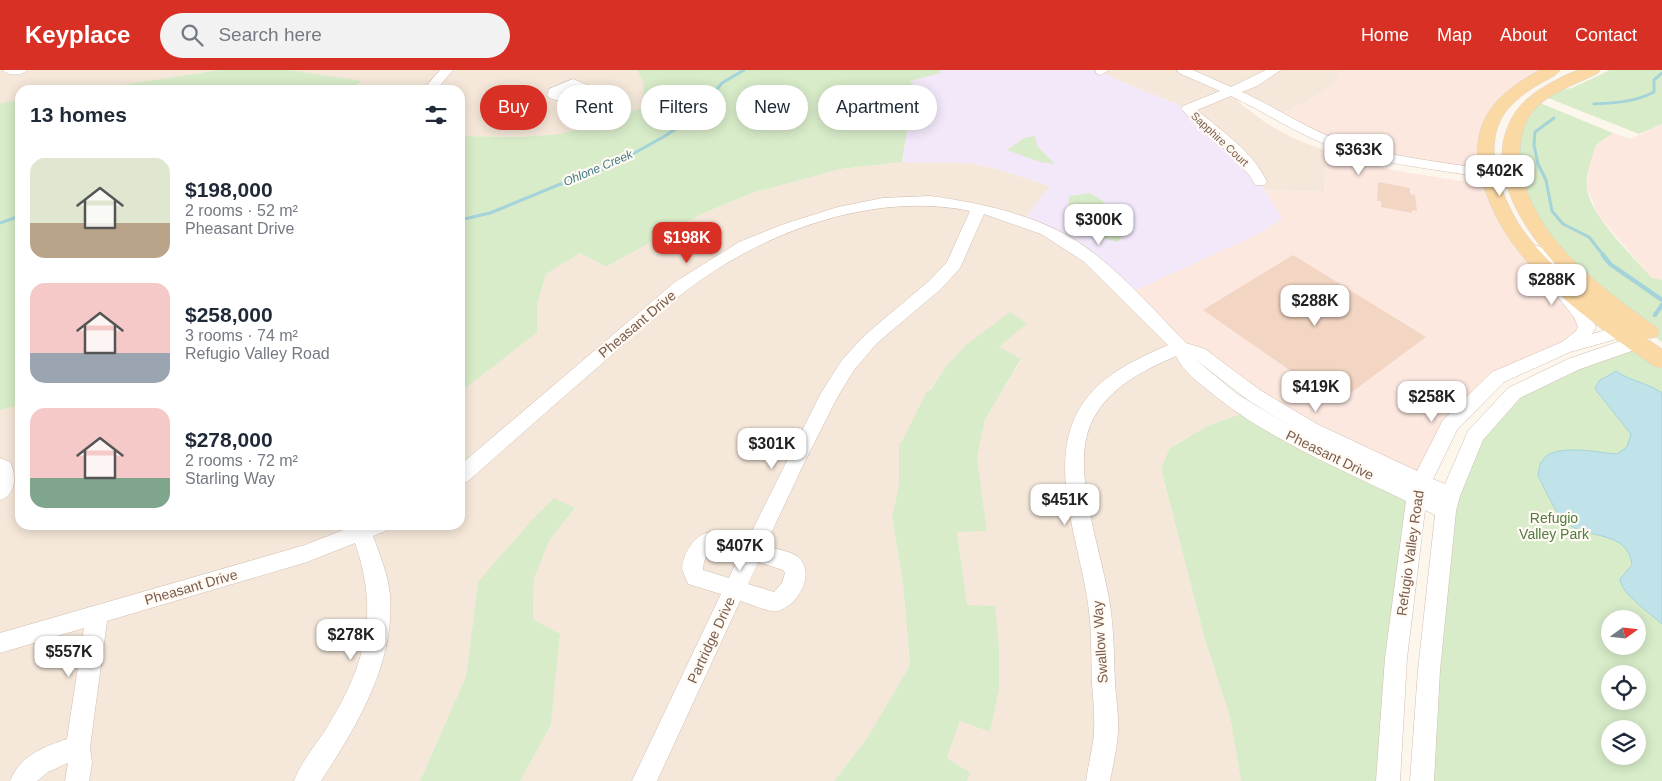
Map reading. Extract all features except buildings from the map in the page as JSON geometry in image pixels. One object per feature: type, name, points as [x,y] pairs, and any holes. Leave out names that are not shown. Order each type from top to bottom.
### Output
[{"type":"main road","points":[[1552,70],[1535,79],[1508,98],[1490,122],[1485,143],[1488,179],[1501,209],[1532,255],[1582,303],[1641,337]]},
{"type":"main road","points":[[1592,70],[1548,92],[1524,110],[1515,128],[1510,165],[1516,185],[1535,225],[1561,259],[1606,300],[1662,360]]},
{"type":"street","points":[[9,70],[21,70]]},
{"type":"street","points":[[434,85],[447,70]]},
{"type":"street","points":[[1183,70],[1254,102],[1305,131],[1337,144],[1396,159],[1478,172],[1488,179],[1516,185]]},
{"type":"street","points":[[1231,92],[1275,70]]},
{"type":"street","name":"Sapphire Court","points":[[1231,92],[1188,109],[1248,164],[1259,176],[1260,182]]},
{"type":"street","name":"Pheasant Drive","points":[[465,472],[681,286],[745,246],[789,227],[838,212],[883,203],[930,201],[979,208],[1023,221],[1089,257],[1180,347],[1189,366],[1231,399],[1281,431],[1448,503]]},
{"type":"street","name":"Partridge Drive","points":[[644,781],[814,423],[839,379],[859,352],[883,327],[948,272],[959,255],[979,208]]},
{"type":"street","points":[[1532,255],[1546,254],[1580,286],[1606,300]]},
{"type":"street","points":[[1532,255],[1581,314],[1587,327],[1583,335],[1564,348]]},
{"type":"street","points":[[1422,781],[1429,670],[1448,503],[1475,436],[1514,393],[1574,364],[1641,337]]},
{"type":"street","name":"Refugio Valley Road","points":[[1388,781],[1396,658],[1418,490],[1450,424],[1496,379],[1564,348],[1641,337]]},
{"type":"street","name":"Swallow Way","points":[[1098,781],[1106,732],[1100,611],[1074,478],[1073,464],[1076,438],[1086,414],[1111,383],[1133,368],[1180,347]]},
{"type":"street","points":[[0,466],[3,467],[4,488],[0,492]]},
{"type":"street","name":"Pheasant Drive","points":[[0,643],[307,553],[368,530]]},
{"type":"street","points":[[306,781],[337,735],[356,701],[375,647],[379,620],[379,594],[371,530]]},
{"type":"street","points":[[714,540],[753,551],[794,566],[795,575],[788,594],[784,598],[775,602],[735,590],[696,577],[692,570],[692,565],[702,546],[709,541],[714,540]]},
{"type":"street","points":[[77,781],[80,763],[78,747],[97,615]]},
{"type":"street","points":[[22,781],[34,766],[78,747]]},
{"type":"shaded area","points":[[0,70],[219,70],[121,85],[15,85],[15,101],[0,103]]},
{"type":"shaded area","points":[[290,70],[637,70],[643,85],[641,85],[641,108],[631,112],[631,85],[557,85],[557,130],[576,130],[559,134],[519,137],[465,136],[465,85],[356,85],[361,82]]},
{"type":"shaded area","points":[[1094,70],[1341,70],[1334,86],[1277,117],[1231,93],[1242,105],[1266,123],[1293,138],[1326,151],[1324,192],[1265,190],[1260,182],[1188,109]]},
{"type":"shaded area","points":[[1094,70],[1188,109],[1260,182],[1282,219],[1262,232],[1128,294],[1105,271],[1023,221],[1050,186],[997,169],[970,163],[902,162],[907,130],[937,130],[937,85],[913,85],[909,81],[940,73],[939,71]]},
{"type":"shaded area","points":[[1341,70],[1552,70],[1496,112],[1489,174],[1370,154],[1277,117],[1334,86]]},
{"type":"shaded area","points":[[1662,124],[1662,280],[1652,278],[1598,215],[1587,187],[1590,163],[1596,145],[1613,133],[1630,139]]},
{"type":"shaded area","points":[[1326,151],[1392,170],[1492,186],[1566,298],[1583,335],[1498,377],[1450,425],[1421,482],[1398,473],[1180,347],[1128,294],[1262,232],[1282,219],[1265,190],[1324,192]]},
{"type":"shaded area","points":[[902,162],[970,163],[997,169],[1050,186],[1023,221],[1089,257],[1180,347],[1249,411],[1207,426],[1169,449],[1161,469],[1205,640],[1230,717],[1241,781],[967,781],[971,773],[947,758],[960,721],[990,732],[995,607],[967,606],[957,531],[987,531],[977,458],[985,420],[1021,360],[998,348],[965,346],[946,366],[927,391],[901,443],[899,484],[892,517],[903,585],[910,665],[867,738],[834,781],[520,781],[551,725],[560,634],[533,619],[534,579],[549,541],[575,508],[478,582],[466,676],[420,781],[0,781],[0,410],[15,406],[15,530],[465,530],[465,388],[537,333],[537,304],[546,273],[580,253],[606,267],[702,214],[752,193],[841,169]]},
{"type":"green space","points":[[219,70],[290,70],[362,81],[356,85],[121,85]]},
{"type":"green space","points":[[637,70],[940,70],[941,73],[910,81],[914,85],[818,85],[818,130],[907,130],[902,162],[841,169],[752,193],[702,214],[606,267],[580,253],[546,274],[537,304],[537,333],[465,388],[465,136],[519,137],[559,134],[576,130],[631,130],[631,112],[641,108],[641,130],[726,130],[726,85],[643,85]]},
{"type":"green space","points":[[1610,70],[1662,70],[1662,124],[1639,134],[1543,96],[1548,92],[1572,88]]},
{"type":"green space","points":[[15,101],[15,406],[0,410],[0,103]]},
{"type":"green space","points":[[1535,101],[1613,133],[1596,145],[1587,176],[1587,187],[1595,210],[1613,235],[1652,278],[1662,280],[1662,342],[1647,331],[1535,225],[1511,147]]},
{"type":"green space","points":[[1035,136],[1037,146],[1055,164],[1040,162],[1007,150],[1024,138]]},
{"type":"green space","points":[[1090,193],[1104,202],[1103,220],[1127,233],[1117,242],[1086,233],[1068,212],[1069,196]]},
{"type":"green space","points":[[1010,312],[1027,323],[999,347],[1021,359],[985,420],[977,458],[987,531],[957,532],[967,605],[995,606],[999,647],[999,689],[990,732],[960,721],[947,758],[971,773],[967,781],[834,781],[867,738],[910,665],[903,585],[892,517],[899,484],[899,443],[901,443],[927,391],[930,390],[946,366],[965,346]]},
{"type":"green space","name":"Refugio Valley Park","points":[[1637,343],[1662,360],[1662,781],[1422,781],[1446,511],[1475,436],[1514,393]]},
{"type":"green space","points":[[1249,411],[1416,497],[1388,781],[1241,781],[1230,717],[1205,640],[1161,469],[1169,449],[1207,426]]},
{"type":"green space","points":[[554,498],[575,508],[549,541],[534,579],[533,619],[560,634],[551,725],[520,781],[420,781],[466,676],[478,582],[530,522]]},
{"type":"water","points":[[1616,371],[1662,393],[1662,624],[1631,597],[1622,585],[1620,579],[1632,565],[1629,554],[1623,546],[1605,537],[1575,528],[1567,523],[1554,507],[1538,476],[1541,462],[1548,455],[1556,452],[1577,450],[1617,454],[1627,447],[1631,434],[1595,389],[1599,381]]},
{"type":"waterway","name":"Ohlone Creek","points":[[465,219],[490,213],[563,183],[597,172],[629,156],[665,136],[695,116],[722,83],[744,70]]},
{"type":"waterway","points":[[1594,104],[1625,101],[1640,98],[1654,92],[1654,80],[1662,73]]},
{"type":"waterway","points":[[1554,118],[1535,132],[1534,145],[1538,164],[1546,180],[1552,211],[1563,224],[1589,237],[1604,256]]},
{"type":"waterway","name":"Ohlone Creek","points":[[0,223],[15,218]]},
{"type":"waterway","points":[[1603,255],[1610,264],[1662,300]]},
{"type":"waterway","points":[[1655,315],[1662,305]]}]
